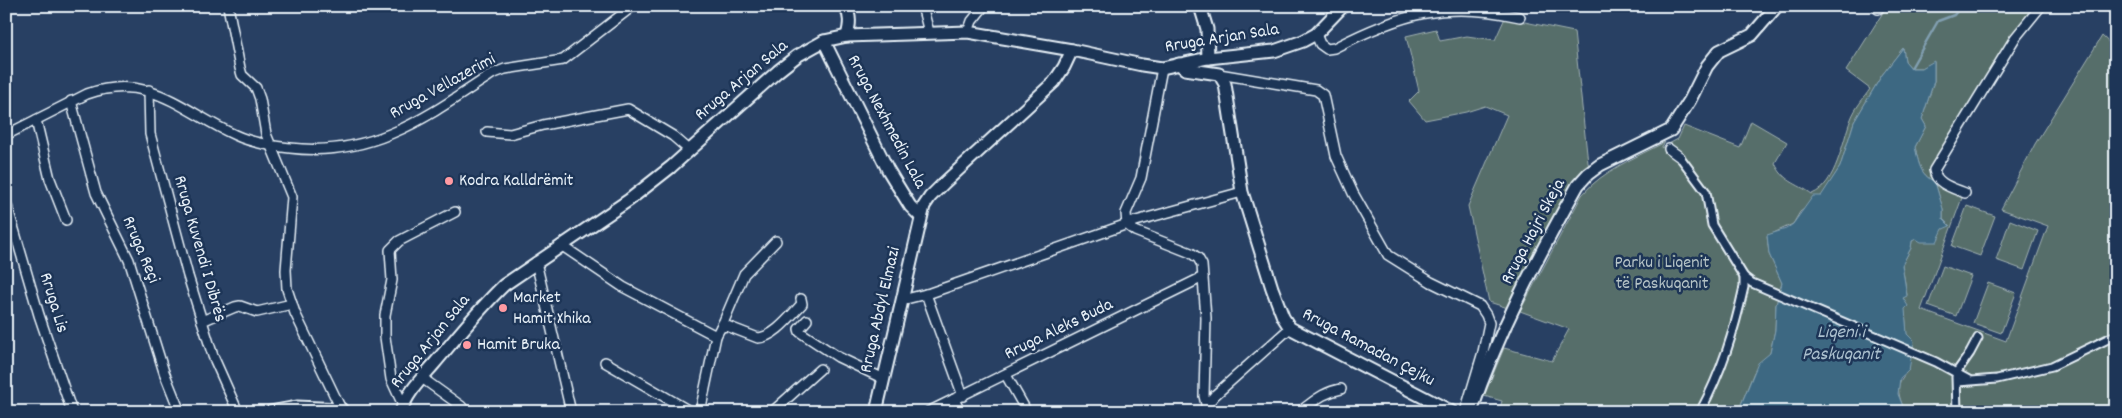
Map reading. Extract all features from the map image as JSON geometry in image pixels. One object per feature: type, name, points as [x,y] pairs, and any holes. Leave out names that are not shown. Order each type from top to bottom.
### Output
[{"type":"street","points":[[228,6],[242,76],[256,88],[260,99],[266,134],[292,197],[286,270],[287,289],[292,304],[342,410],[286,410],[270,412]]},
{"type":"street","name":"Rruga Vellazerimi","points":[[6,135],[71,102],[101,90],[132,88],[149,90],[164,96],[237,136],[270,146],[323,151],[339,149],[388,136],[423,119],[492,74],[505,69],[563,60],[633,6]]},
{"type":"street","points":[[922,6],[929,32]]},
{"type":"street","points":[[968,32],[972,21],[984,6]]},
{"type":"street","points":[[1200,6],[1207,30],[1208,58]]},
{"type":"street","name":"Rruga Arjan Sala","points":[[402,408],[422,378],[486,302],[504,284],[629,200],[670,167],[753,91],[797,56],[824,41],[847,36],[968,32],[1072,50],[1142,66],[1162,68],[1208,58],[1274,51],[1303,41],[1316,34],[1343,6]]},
{"type":"street","name":"Rruga Hajri Skeja","points":[[1471,412],[1488,364],[1509,316],[1578,185],[1600,165],[1671,130],[1690,100],[1706,66],[1719,51],[1752,35],[1777,6]]},
{"type":"street","points":[[1965,193],[1939,182],[1934,170],[2015,38],[2041,6]]},
{"type":"street","points":[[847,36],[850,23],[848,8]]},
{"type":"street","points":[[1316,34],[1320,44],[1328,49],[1334,48],[1378,26],[1420,12],[1437,9],[1487,9],[1520,17]]},
{"type":"street","name":"Rruga Nexhmedin Lala","points":[[824,41],[892,177],[910,206],[921,216]]},
{"type":"street","name":"Rruga Abdyl Elmazi","points":[[876,412],[921,216],[930,197],[1054,82],[1072,50]]},
{"type":"street","points":[[1179,64],[1185,69],[1316,90],[1323,95],[1336,156],[1353,193],[1388,255],[1431,282],[1480,306],[1486,315],[1489,323],[1483,352],[1465,412]]},
{"type":"street","points":[[1162,68],[1143,169],[1126,213],[1127,224],[1135,231],[1191,253],[1198,258],[1202,265],[1206,325],[1204,396],[1207,409]]},
{"type":"street","name":"Rruga Ramadan Çejku","points":[[1219,74],[1225,84],[1242,192],[1272,288],[1290,328],[1452,412]]},
{"type":"street","name":"Rruga Kuvendi I Dibrës","points":[[149,90],[148,113],[150,134],[202,321],[222,380],[238,412]]},
{"type":"street","name":"Rruga Reçi","points":[[71,102],[96,193],[129,260],[164,372],[180,412]]},
{"type":"street","points":[[488,132],[510,134],[543,125],[628,109],[673,136],[688,149]]},
{"type":"street","points":[[36,120],[50,179],[66,220]]},
{"type":"street","points":[[1669,149],[1680,157],[1706,192],[1712,225],[1744,277],[1756,284],[1936,362],[1969,380]]},
{"type":"street","points":[[902,300],[926,294],[1127,224],[1242,192]]},
{"type":"street","name":"Rruga Lis","points":[[6,202],[39,315],[72,412]]},
{"type":"street","points":[[402,408],[391,380],[385,337],[385,315],[392,280],[390,250],[399,241],[455,212]]},
{"type":"street","points":[[700,412],[716,336],[744,274],[776,241]]},
{"type":"street","points":[[562,245],[623,287],[716,336]]},
{"type":"street","points":[[536,262],[571,412]]},
{"type":"street","name":"Rruga Aleks Buda","points":[[928,412],[1203,277]]},
{"type":"street","points":[[1700,412],[1714,387],[1728,351],[1744,287],[1744,277]]},
{"type":"street","points":[[1744,287],[1756,284]]},
{"type":"street","points":[[926,294],[959,397],[960,412]]},
{"type":"street","points":[[721,327],[727,326],[758,338],[763,338],[781,325],[802,304],[801,299]]},
{"type":"street","points":[[202,321],[240,306],[257,312],[292,304]]},
{"type":"street","points":[[807,320],[799,329],[800,332],[838,357],[884,380]]},
{"type":"street","points":[[1207,409],[1215,395],[1290,328]]},
{"type":"street","points":[[1958,382],[1997,379],[2052,366],[2116,335]]},
{"type":"street","points":[[1955,372],[1970,353],[1978,338]]},
{"type":"street","points":[[605,362],[691,412]]},
{"type":"street","points":[[772,412],[820,369]]},
{"type":"street","points":[[1955,372],[1958,382],[1957,412]]},
{"type":"street","points":[[1006,374],[1026,412]]},
{"type":"street","points":[[422,378],[461,406],[466,412]]},
{"type":"street","points":[[1299,412],[1315,398],[1341,389]]},
{"type":"green space","name":"Parku i Liqenit të Paskuqanit","points":[[1887,6],[2037,6],[1931,170],[1963,195],[1921,310],[2006,341],[2048,226],[2001,209],[2035,144],[2102,36],[2116,49],[2116,412],[1902,412],[1904,409],[1899,393],[1899,384],[1909,370],[1903,298],[1907,295],[1902,265],[1911,248],[1912,241],[1943,219],[1943,209],[1935,182],[1923,172],[1915,147],[1926,126],[1922,119],[1934,81],[1934,62],[1922,68],[1911,68],[1905,61],[1903,48],[1882,75],[1854,122],[1840,167],[1821,197],[1800,212],[1793,224],[1767,236],[1769,254],[1782,283],[1776,305],[1775,330],[1770,353],[1754,372],[1738,412],[1499,412],[1502,401],[1484,396],[1504,348],[1552,361],[1569,329],[1520,311],[1582,195],[1590,186],[1610,171],[1632,159],[1665,142],[1661,148],[1678,139],[1684,126],[1740,148],[1751,121],[1787,142],[1775,163],[1786,178],[1812,194],[1820,189],[1833,172],[1853,115],[1870,89],[1846,71]]},
{"type":"green space","points":[[1505,18],[1574,32],[1588,163],[1591,168],[1508,308],[1489,302],[1468,206],[1507,115],[1485,106],[1466,112],[1425,120],[1409,101],[1419,91],[1406,36],[1436,29],[1440,41],[1467,36],[1495,40]]},
{"type":"green space","points":[[1967,206],[1995,216],[1980,256],[1952,246]]},
{"type":"green space","points":[[2010,220],[2038,231],[2024,270],[1996,260]]},
{"type":"green space","points":[[1943,266],[1971,276],[1956,316],[1928,306]]},
{"type":"green space","points":[[1988,283],[2016,293],[2001,333],[1973,323]]},
{"type":"water","name":"Liqeni i Paskuqanit","points":[[1903,48],[1905,61],[1911,68],[1922,68],[1934,61],[1934,81],[1922,119],[1926,126],[1915,147],[1923,172],[1935,182],[1943,209],[1943,219],[1950,226],[1943,229],[1937,242],[1921,242],[1916,239],[1912,241],[1911,248],[1902,265],[1907,296],[1903,298],[1908,306],[1905,309],[1907,334],[1914,341],[1909,370],[1900,378],[1898,394],[1904,409],[1902,412],[1738,412],[1758,363],[1770,353],[1775,330],[1776,305],[1782,283],[1769,254],[1767,235],[1786,229],[1793,224],[1813,196],[1821,196],[1840,167],[1854,122],[1882,75]]},
{"type":"waterway","points":[[1911,68],[1938,21],[1954,15],[1961,6]]},
{"type":"place","name":"Kodra Kalldrëmit","points":[[449,181]]},
{"type":"place","name":"Market Hamit Xhika","points":[[503,308]]},
{"type":"place","name":"Hamit Bruka","points":[[467,345]]}]
